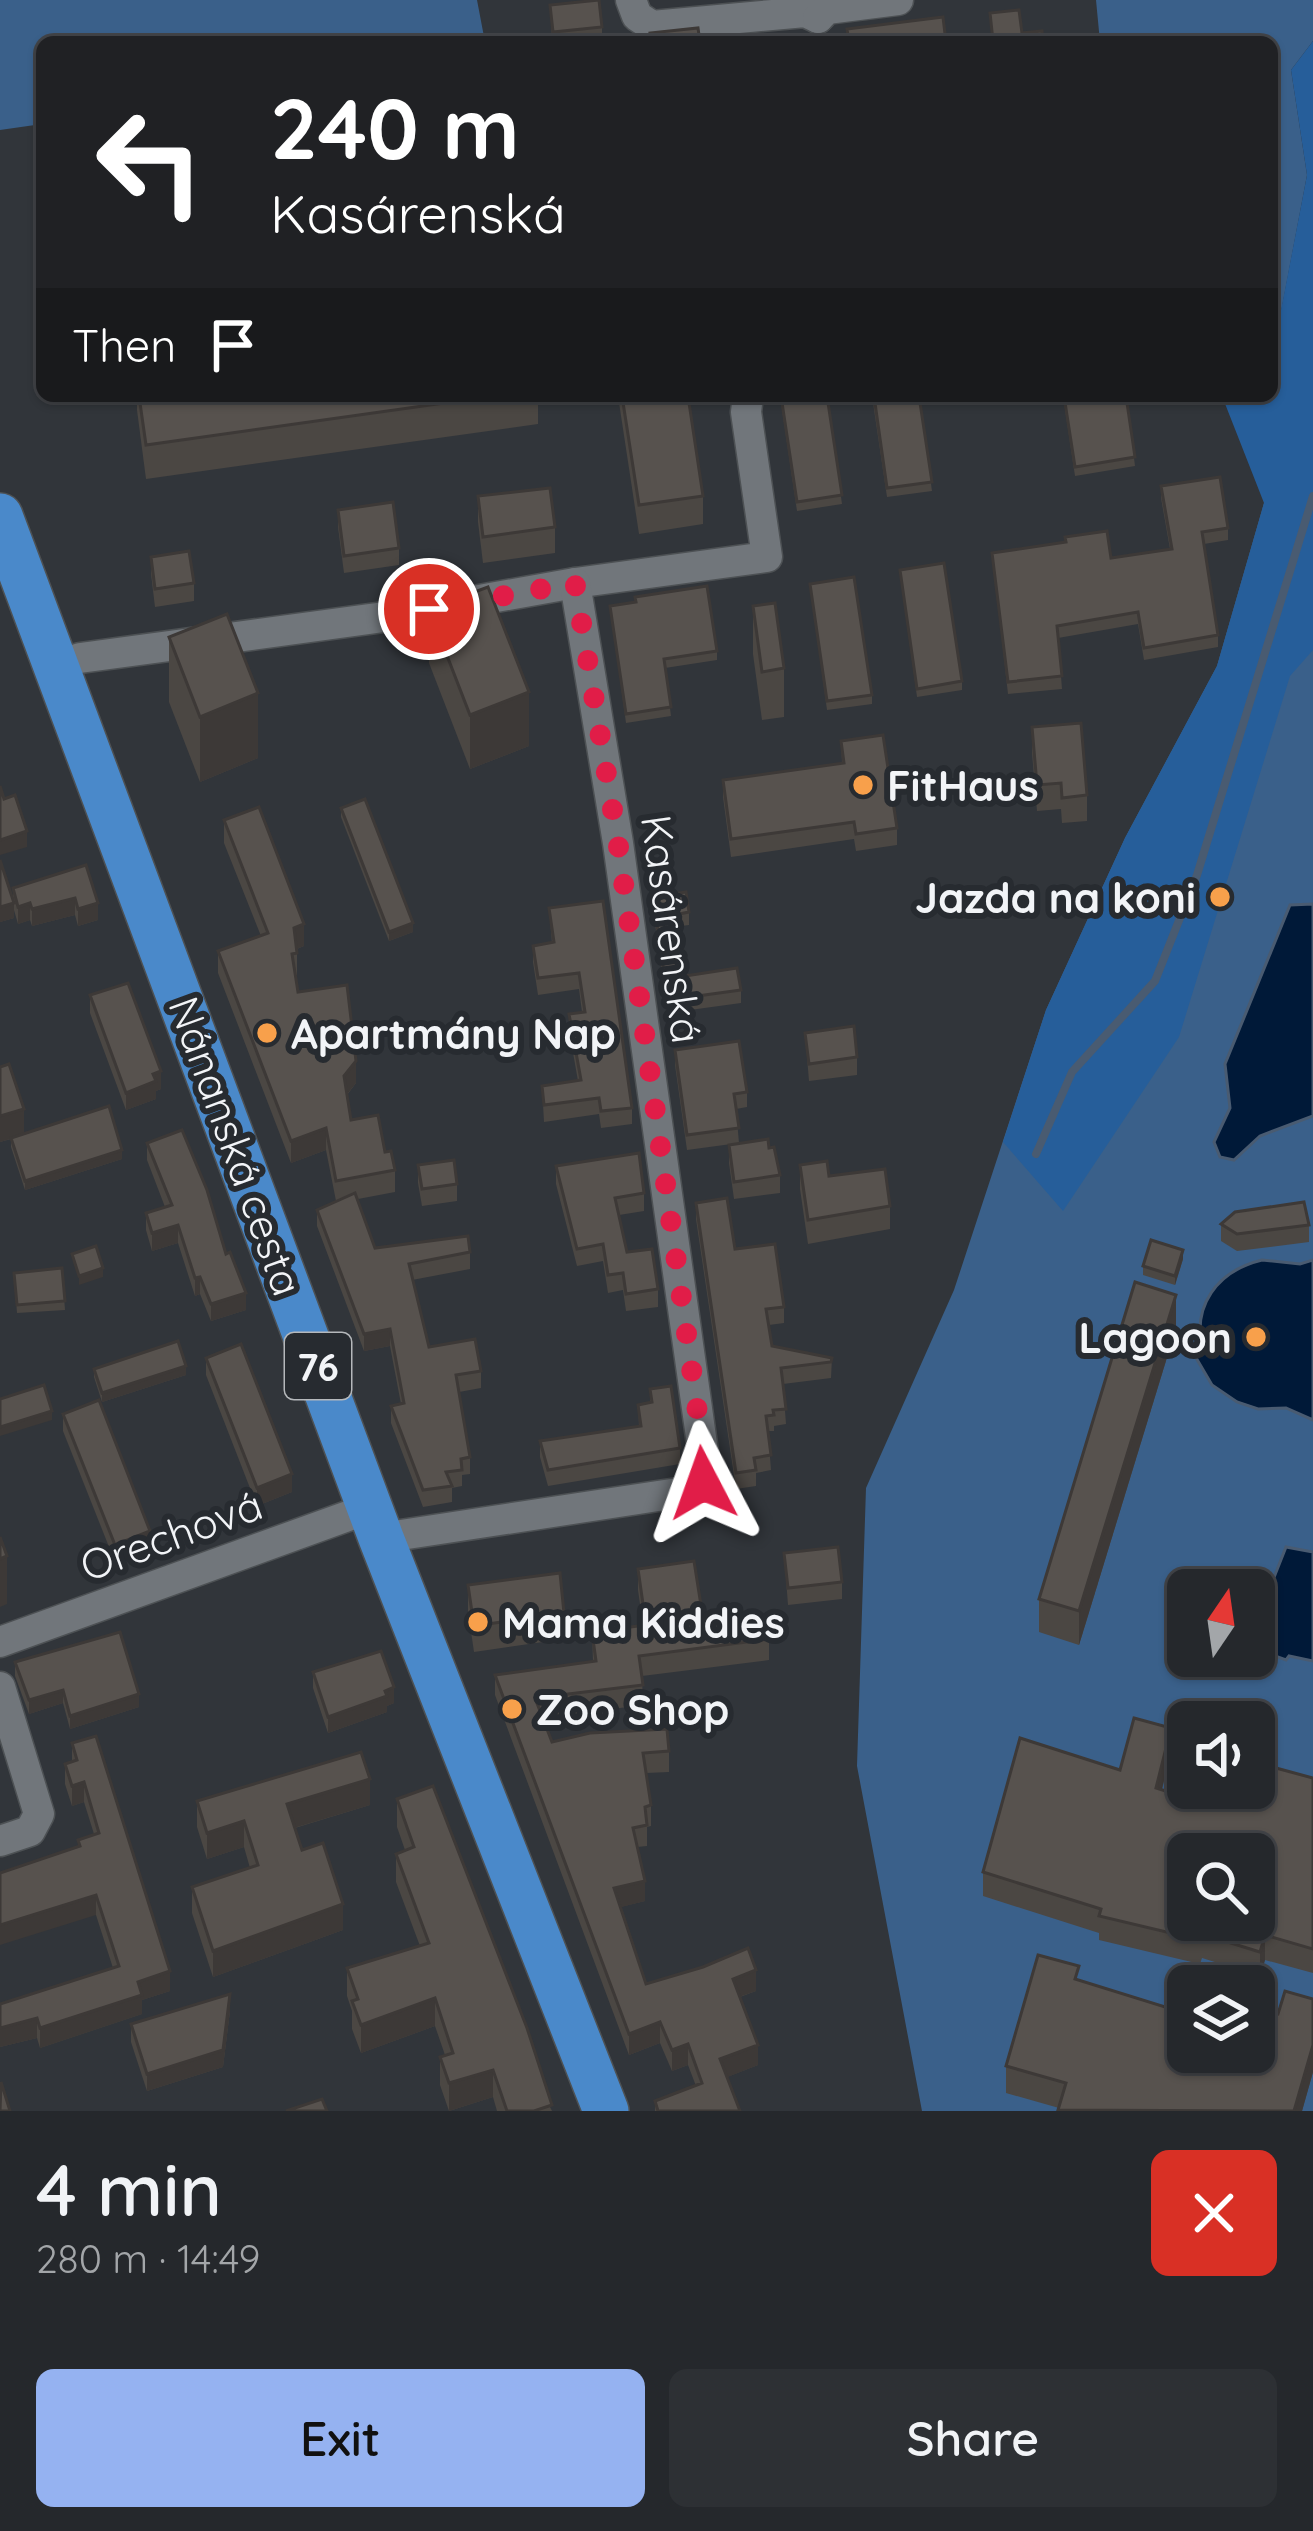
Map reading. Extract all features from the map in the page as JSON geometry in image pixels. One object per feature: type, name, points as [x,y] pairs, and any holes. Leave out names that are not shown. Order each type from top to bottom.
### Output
[{"type":"main road","name":"Nánanská cesta","points":[[0,515],[376,1523],[606,2111]]},
{"type":"street","points":[[631,0],[637,16],[652,26],[805,12],[820,30]]},
{"type":"street","points":[[820,30],[827,9],[898,0]]},
{"type":"street","points":[[57,665],[767,557],[747,402]]},
{"type":"street","name":"Kasárenská","points":[[376,1523],[692,1491],[703,1483],[706,1473],[618,843],[575,583]]},
{"type":"street","name":"Orechová","points":[[0,1642],[376,1523]]},
{"type":"street","points":[[0,1688],[38,1814],[30,1832],[0,1841]]},
{"type":"shaded area","points":[[0,0],[477,0],[484,36],[36,36],[36,125],[0,130]]},
{"type":"shaded area","points":[[1096,0],[1313,0],[1313,41],[1291,70],[1307,175],[1278,328],[1278,36],[1099,36]]},
{"type":"shaded area","points":[[1313,41],[1313,650],[1290,676],[1179,1037],[1063,1211],[1003,1142],[1046,1010],[1125,838],[1217,666],[1264,503],[1224,402],[1278,402],[1278,326],[1307,175],[1291,70]]},
{"type":"shaded area","points":[[1313,354],[1313,2111],[922,2111],[857,1766],[866,1488],[954,1290],[1046,1010],[1125,838],[1217,666]]},
{"type":"shaded area","points":[[1313,904],[1313,1116],[1260,1136],[1234,1160],[1220,1157],[1214,1142],[1230,1108],[1225,1064],[1290,905]]},
{"type":"shaded area","name":"Lagoon","points":[[1262,1260],[1300,1264],[1313,1260],[1313,1420],[1286,1408],[1258,1409],[1237,1402],[1212,1385],[1195,1356],[1203,1352],[1201,1320],[1211,1293],[1232,1273]]},
{"type":"shaded area","points":[[1286,1547],[1313,1552],[1313,1661],[1275,1656],[1275,1575]]},
{"type":"building","points":[[599,0],[602,27],[553,32],[550,5]]},
{"type":"building","points":[[1019,10],[1022,33],[1042,31],[1042,36],[992,36],[990,13]]},
{"type":"building","points":[[943,17],[945,36],[848,36],[847,29]]},
{"type":"building","points":[[698,28],[699,36],[650,36]]},
{"type":"building","points":[[140,402],[451,402],[146,445]]},
{"type":"building","points":[[623,402],[689,402],[703,496],[639,505]]},
{"type":"building","points":[[782,402],[828,402],[842,495],[797,502]]},
{"type":"building","points":[[875,402],[920,402],[932,482],[887,488]]},
{"type":"building","points":[[1065,402],[1127,402],[1135,457],[1075,467]]},
{"type":"building","points":[[1220,477],[1228,528],[1202,532],[1218,635],[1144,648],[1138,612],[1057,626],[1062,676],[1008,682],[992,553],[1107,531],[1111,558],[1172,549],[1161,486]]},
{"type":"building","points":[[550,488],[555,527],[483,537],[478,496]]},
{"type":"building","points":[[393,502],[399,548],[344,556],[338,510]]},
{"type":"building","points":[[189,551],[194,583],[155,589],[151,557]]},
{"type":"building","points":[[944,563],[962,681],[917,689],[900,570]]},
{"type":"building","points":[[854,577],[872,695],[827,701],[810,584]]},
{"type":"building","points":[[707,586],[717,651],[664,659],[671,707],[626,714],[610,606],[636,602],[635,597]]},
{"type":"building","points":[[488,587],[529,692],[470,715],[429,609]]},
{"type":"building","points":[[775,603],[784,668],[762,672],[753,606]]},
{"type":"building","points":[[227,614],[258,693],[200,717],[169,637]]},
{"type":"building","points":[[1081,723],[1087,795],[1062,798],[1061,783],[1037,785],[1032,727]]},
{"type":"building","points":[[883,735],[897,828],[856,834],[854,822],[731,839],[723,780],[844,763],[841,741]]},
{"type":"building","points":[[0,786],[4,799],[15,795],[27,831],[0,840]]},
{"type":"building","points":[[365,799],[413,923],[389,932],[341,808]]},
{"type":"building","points":[[259,807],[304,924],[294,928],[297,953],[292,954],[298,992],[347,985],[356,1061],[344,1076],[351,1120],[378,1115],[385,1152],[391,1151],[395,1170],[336,1181],[326,1128],[291,1141],[218,951],[268,933],[224,820]]},
{"type":"building","points":[[0,860],[14,903],[0,907]]},
{"type":"building","points":[[86,865],[98,903],[78,909],[75,898],[32,909],[30,903],[18,907],[13,888]]},
{"type":"building","points":[[686,892],[689,912],[679,914],[685,976],[737,968],[741,990],[668,1000],[653,897]]},
{"type":"building","points":[[603,901],[632,1108],[601,1111],[599,1098],[544,1105],[542,1086],[581,1080],[569,1014],[585,1012],[579,973],[538,978],[533,946],[554,942],[549,908]]},
{"type":"building","points":[[128,983],[161,1071],[153,1074],[156,1081],[126,1093],[90,995]]},
{"type":"building","points":[[854,1026],[857,1057],[809,1064],[805,1033]]},
{"type":"building","points":[[739,1041],[747,1092],[734,1094],[739,1128],[687,1135],[675,1050]]},
{"type":"building","points":[[9,1064],[24,1109],[0,1116],[0,1067]]},
{"type":"building","points":[[109,1106],[122,1150],[25,1181],[11,1138]]},
{"type":"building","points":[[182,1130],[226,1254],[230,1252],[246,1293],[211,1304],[200,1277],[195,1278],[178,1225],[152,1233],[146,1213],[172,1205],[147,1143]]},
{"type":"building","points":[[768,1139],[780,1175],[734,1182],[729,1145]]},
{"type":"building","points":[[639,1153],[644,1193],[615,1198],[627,1252],[652,1249],[658,1289],[626,1294],[623,1273],[608,1275],[603,1244],[577,1249],[556,1166]]},
{"type":"building","points":[[454,1160],[457,1184],[422,1189],[418,1165]]},
{"type":"building","points":[[827,1161],[829,1176],[885,1169],[890,1206],[808,1220],[800,1165]]},
{"type":"building","points":[[355,1193],[375,1248],[468,1236],[470,1252],[409,1264],[429,1347],[475,1339],[481,1371],[456,1375],[470,1457],[461,1459],[462,1470],[446,1472],[452,1486],[423,1490],[391,1406],[404,1403],[390,1329],[364,1334],[317,1210]]},
{"type":"building","points":[[727,1198],[735,1249],[775,1244],[784,1307],[766,1309],[772,1346],[832,1358],[831,1362],[781,1368],[786,1409],[766,1416],[771,1455],[754,1458],[756,1470],[736,1473],[696,1203]]},
{"type":"building","points":[[1304,1202],[1309,1225],[1237,1234],[1221,1224],[1235,1212]]},
{"type":"building","points":[[1151,1240],[1183,1250],[1175,1276],[1143,1266]]},
{"type":"building","points":[[96,1246],[103,1268],[79,1276],[72,1254]]},
{"type":"building","points":[[62,1268],[65,1301],[17,1305],[14,1273]]},
{"type":"building","points":[[1135,1282],[1176,1295],[1079,1611],[1039,1599]]},
{"type":"building","points":[[178,1341],[186,1366],[102,1393],[94,1369]]},
{"type":"building","points":[[241,1344],[292,1474],[257,1488],[206,1358]]},
{"type":"building","points":[[44,1385],[52,1411],[0,1427],[0,1399]]},
{"type":"building","points":[[671,1386],[680,1448],[548,1470],[540,1441],[641,1426],[638,1405],[652,1402],[650,1389]]},
{"type":"building","points":[[99,1400],[150,1531],[115,1545],[63,1414]]},
{"type":"building","points":[[838,1547],[842,1582],[788,1588],[784,1553]]},
{"type":"building","points":[[694,1561],[703,1618],[748,1612],[750,1622],[766,1620],[769,1639],[639,1656],[643,1685],[535,1698],[552,1742],[590,1733],[667,1729],[669,1751],[643,1753],[651,1805],[645,1807],[647,1825],[633,1828],[645,1881],[614,1888],[646,1984],[748,1948],[756,1970],[733,1979],[758,2045],[720,2059],[740,2111],[658,2111],[655,2101],[702,2083],[688,2044],[672,2050],[660,2022],[629,2034],[495,1675],[596,1661],[592,1632],[646,1625],[638,1569]]},
{"type":"building","points":[[560,1573],[564,1613],[474,1626],[468,1585]]},
{"type":"building","points":[[120,1632],[139,1694],[70,1716],[63,1690],[29,1700],[15,1662]]},
{"type":"building","points":[[381,1651],[394,1687],[385,1691],[387,1696],[328,1717],[313,1672]]},
{"type":"building","points":[[1134,1718],[1167,1727],[1156,1788],[1167,1791],[1167,1809],[1275,1809],[1275,1768],[1313,1778],[1313,1949],[1275,1938],[1275,1833],[1167,1833],[1167,1932],[1099,1916],[1101,1909],[983,1872],[1020,1738],[1120,1770]]},
{"type":"building","points":[[96,1736],[170,1971],[138,1982],[142,1995],[40,2028],[37,2018],[0,2028],[0,2004],[119,1966],[96,1895],[0,1925],[0,1873],[80,1846],[78,1840],[99,1833],[84,1782],[72,1786],[65,1764],[77,1760],[72,1743]]},
{"type":"building","points":[[361,1752],[370,1779],[287,1804],[302,1850],[323,1843],[343,1904],[213,1951],[192,1887],[258,1865],[244,1821],[207,1833],[197,1801]]},
{"type":"building","points":[[433,1786],[552,2105],[507,2111],[493,2070],[449,2083],[440,2057],[453,2053],[435,1998],[361,2025],[352,2001],[358,1999],[347,1968],[429,1943],[396,1854],[414,1847],[397,1799]]},
{"type":"building","points":[[1225,1941],[1263,1941],[1260,1952]]},
{"type":"building","points":[[1038,1955],[1079,1966],[1075,1979],[1167,2007],[1167,2073],[1275,2073],[1275,2013],[1285,1991],[1313,1999],[1313,2045],[1294,2111],[1058,2110],[1066,2083],[1006,2066]]},
{"type":"building","points":[[230,1994],[223,2050],[147,2074],[131,2024]]},
{"type":"building","points":[[1,2082],[10,2111],[0,2111]]},
{"type":"building","points":[[322,2099],[327,2111],[286,2111]]},
{"type":"waterway","points":[[1036,1154],[1072,1072],[1155,981],[1197,875],[1313,496]]},
{"type":"place","name":"FitHaus","points":[[863,785]]},
{"type":"place","name":"Jazda na koni","points":[[1220,897]]},
{"type":"place","name":"Apartmány Nap","points":[[267,1033]]},
{"type":"place","name":"Lagoon","points":[[1256,1337]]},
{"type":"place","name":"Mama Kiddies","points":[[478,1622]]},
{"type":"place","name":"Zoo Shop","points":[[512,1709]]},
{"type":"route","points":[[429,609],[575,583],[618,843],[706,1473],[703,1483]]}]
